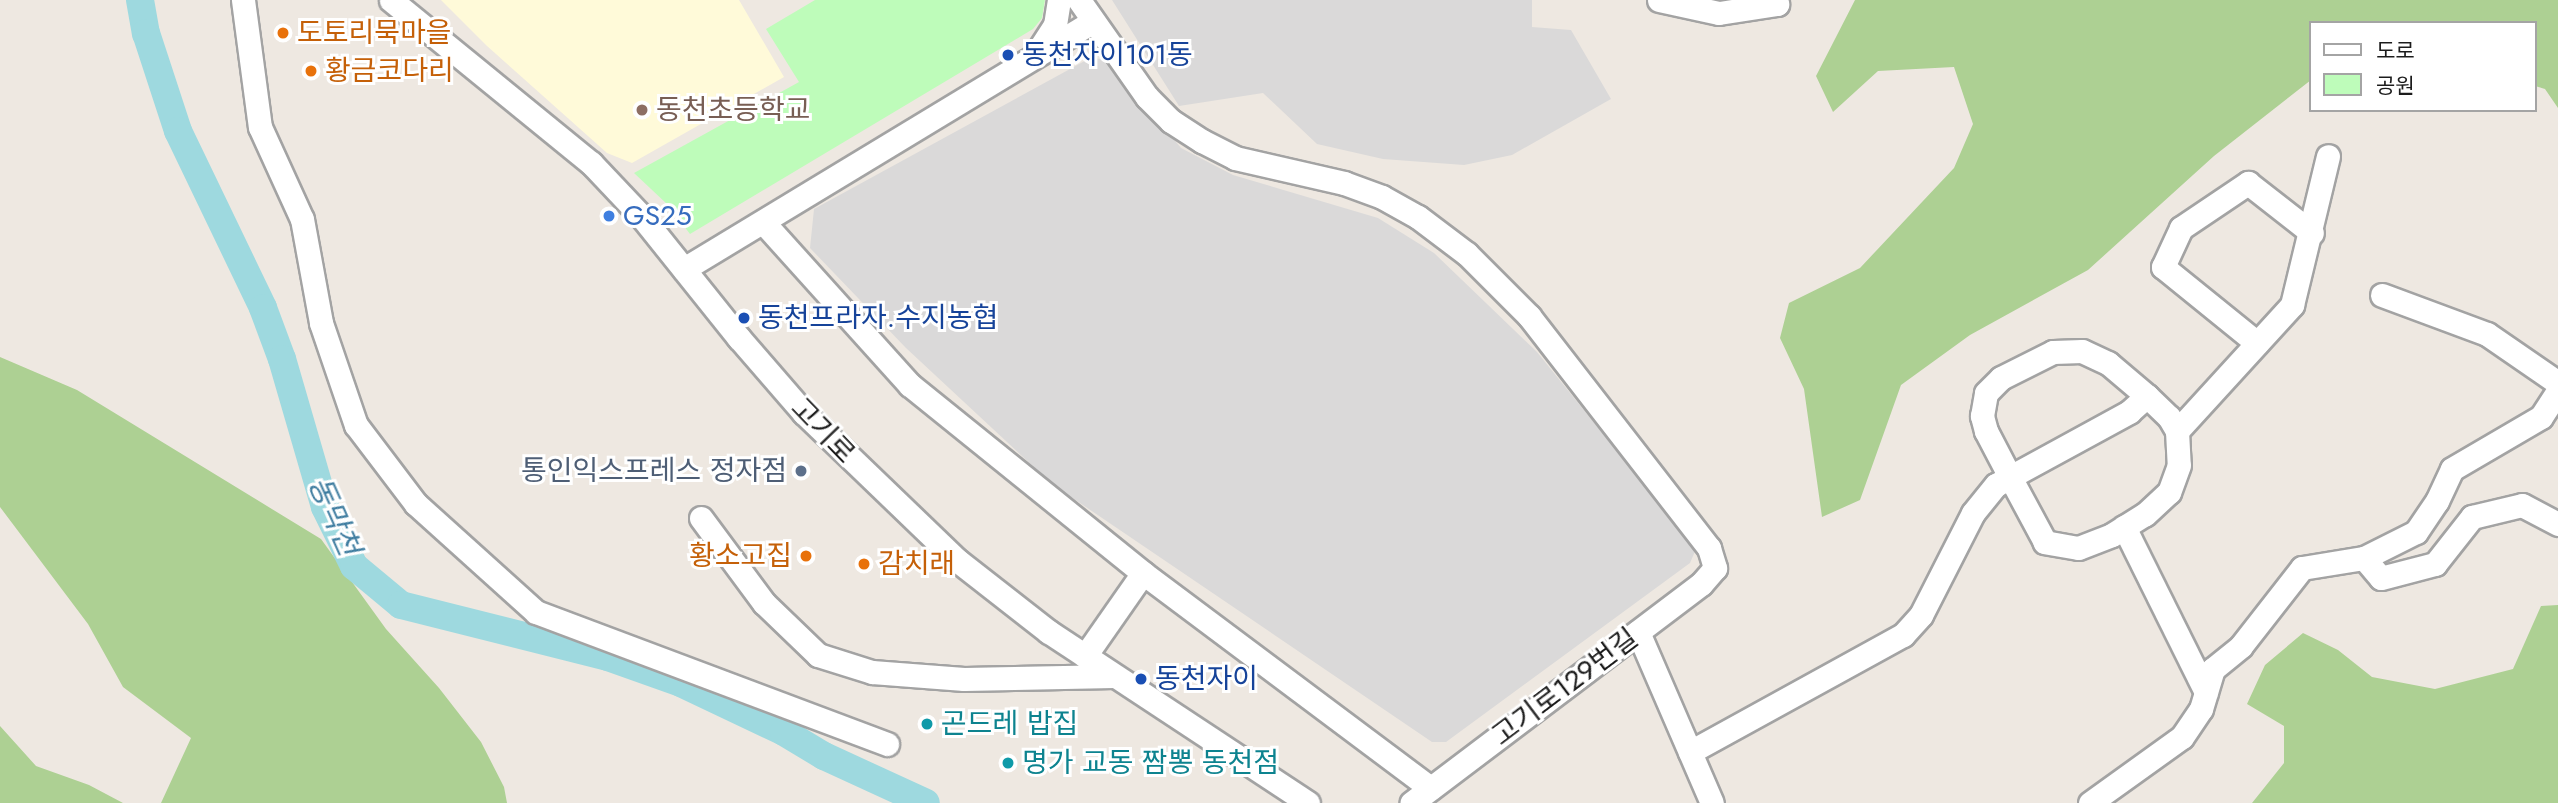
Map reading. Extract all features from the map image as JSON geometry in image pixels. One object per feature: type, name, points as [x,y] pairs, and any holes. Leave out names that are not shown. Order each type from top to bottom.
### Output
[{"type":"street","points":[[243,0],[260,127],[302,219],[321,323],[356,425],[416,504],[536,612],[887,744]]},
{"type":"street","name":"고기로","points":[[391,0],[591,163],[642,217],[782,388],[880,489],[986,584],[1084,656],[1308,803]]},
{"type":"street","points":[[1031,59],[1055,25],[1059,0]]},
{"type":"street","points":[[684,270],[1093,21],[1079,0]]},
{"type":"street","points":[[1659,0],[1719,13],[1777,4],[1775,0]]},
{"type":"street","name":"고기로129번길","points":[[1093,21],[1147,97],[1171,121],[1202,141],[1235,158],[1344,183],[1382,197],[1418,217],[1467,254],[1529,316],[1709,548],[1715,568],[1701,584],[1411,803]]},
{"type":"street","points":[[2177,431],[2292,305],[2312,233],[2328,156]]},
{"type":"street","points":[[2257,343],[2163,267],[2180,228],[2249,183],[2312,233]]},
{"type":"street","points":[[764,223],[910,385],[1143,573],[1430,788]]},
{"type":"street","points":[[2382,295],[2487,334],[2558,383]]},
{"type":"street","points":[[2082,351],[2108,363],[2147,396],[2169,417],[2177,431],[2179,465],[2169,492],[2145,514],[2124,527],[2078,548],[2045,542],[2010,477],[1982,416],[1986,393],[2001,378],[2053,352],[2082,351]]},
{"type":"street","points":[[2090,803],[2182,737],[2201,709],[2213,668],[2241,646],[2302,568],[2364,558],[2416,532],[2437,501],[2452,469],[2541,417],[2558,391]]},
{"type":"street","points":[[1690,752],[1903,635],[1921,615],[1973,513],[1996,485],[2129,412],[2147,396]]},
{"type":"street","points":[[2364,558],[2381,578],[2435,564],[2472,517],[2522,505],[2558,524]]},
{"type":"street","points":[[701,518],[764,603],[818,655],[872,672],[964,679],[1114,676]]},
{"type":"street","points":[[2124,527],[2206,692]]},
{"type":"street","points":[[1084,656],[1143,573]]},
{"type":"street","points":[[1637,632],[1712,803]]},
{"type":"shaded area","name":"동천초등학교","points":[[441,0],[739,0],[784,77],[632,163],[607,153],[487,46]]},
{"type":"shaded area","points":[[1112,0],[1532,0],[1532,27],[1571,30],[1611,99],[1512,155],[1464,165],[1383,159],[1317,144],[1263,93],[1179,106]]},
{"type":"shaded area","points":[[1092,57],[1110,62],[1181,148],[1233,175],[1378,218],[1434,253],[1537,352],[1696,549],[1690,563],[1446,742],[1432,742],[1052,484],[906,348],[810,248],[814,209]]},
{"type":"green space","points":[[815,0],[1045,0],[1042,18],[1033,29],[690,234],[668,205],[634,173],[799,82],[766,29]]},
{"type":"green space","points":[[1855,0],[2558,0],[2558,108],[2545,89],[2537,87],[2537,21],[2310,21],[2310,81],[2214,156],[2088,270],[1970,335],[1901,385],[1860,500],[1822,517],[1804,389],[1780,338],[1789,303],[1860,268],[1954,168],[1973,124],[1954,67],[1878,71],[1833,112],[1816,76]]},
{"type":"green space","points":[[0,357],[77,390],[321,539],[386,629],[439,688],[481,742],[504,787],[507,803],[161,803],[191,738],[123,687],[88,624],[0,507]]},
{"type":"green space","points":[[2558,605],[2558,803],[2252,803],[2284,763],[2284,726],[2247,704],[2265,665],[2303,633],[2338,650],[2372,677],[2435,689],[2513,669],[2541,606]]},
{"type":"green space","points":[[0,726],[36,766],[89,785],[123,803],[0,803]]},
{"type":"waterway","name":"동막천","points":[[140,0],[146,33],[178,131],[263,308],[282,359],[325,507],[354,566],[401,605],[608,657],[681,683],[784,732],[824,756],[926,803]]},
{"type":"place","name":"도토리묵마을","points":[[283,33]]},
{"type":"place","name":"동천자이101동","points":[[1008,55]]},
{"type":"place","name":"황금코다리","points":[[311,71]]},
{"type":"place","name":"동천초등학교","points":[[642,110]]},
{"type":"place","name":"GS25","points":[[609,216]]},
{"type":"place","name":"동천프라자.수지농협","points":[[744,318]]},
{"type":"place","name":"통인익스프레스 정자점","points":[[801,471]]},
{"type":"place","name":"황소고집","points":[[806,556]]},
{"type":"place","name":"감치래","points":[[864,564]]},
{"type":"place","name":"동천자이","points":[[1141,679]]},
{"type":"place","name":"곤드레 밥집","points":[[927,724]]},
{"type":"place","name":"명가 교동 짬뽕 동천점","points":[[1008,763]]}]
